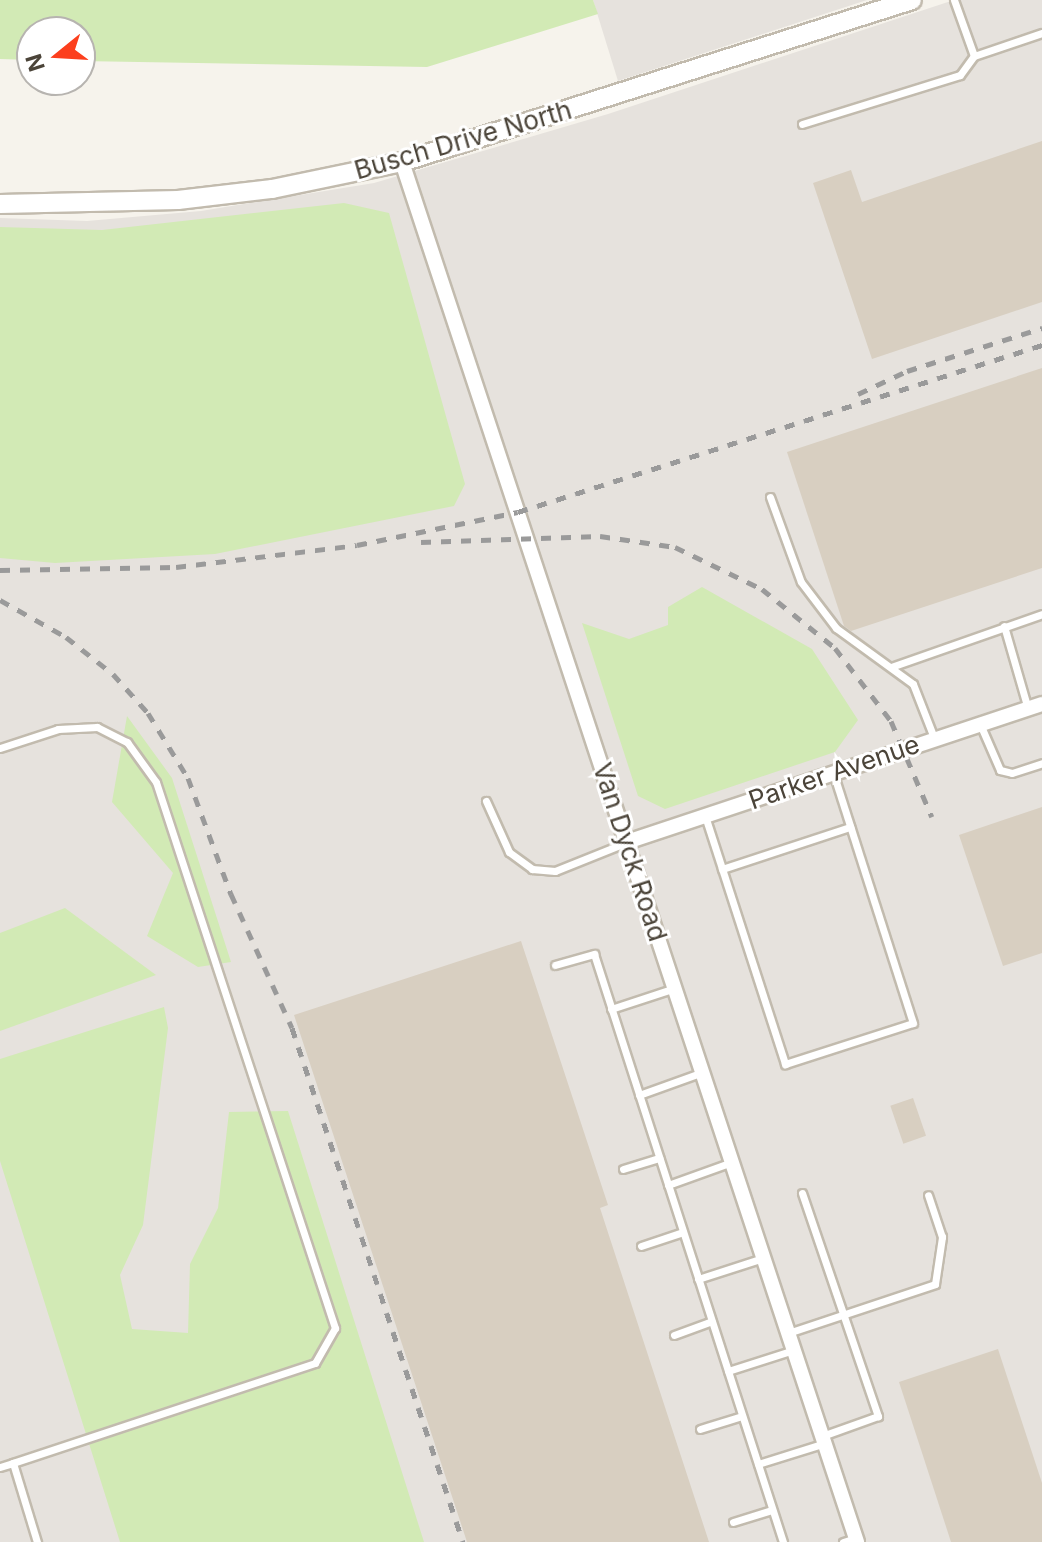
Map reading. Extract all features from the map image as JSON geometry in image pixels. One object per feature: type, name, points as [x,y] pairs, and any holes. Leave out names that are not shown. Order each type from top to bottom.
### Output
[{"type":"street","name":"Busch Drive North","points":[[0,204],[178,200],[272,189],[402,162],[912,0]]},
{"type":"street","name":"Van Dyck Road","points":[[402,162],[794,1350],[852,1541]]},
{"type":"street","name":"Parker Avenue","points":[[627,842],[1035,707]]},
{"type":"lane","points":[[954,0],[974,56]]},
{"type":"lane","points":[[802,124],[960,75],[974,56],[1042,33]]},
{"type":"lane","points":[[770,497],[801,582],[836,628],[865,654],[891,667],[913,684],[934,738]]},
{"type":"lane","points":[[891,667],[1042,614]]},
{"type":"lane","points":[[1004,626],[1035,707]]},
{"type":"lane","points":[[980,724],[1000,770],[1012,773],[1042,763]]},
{"type":"lane","points":[[0,748],[58,729],[97,727],[127,742],[156,782],[335,1328],[315,1363],[0,1467]]},
{"type":"lane","points":[[705,816],[785,1064],[913,1023],[833,773]]},
{"type":"lane","points":[[486,801],[509,852],[532,869],[555,871],[627,842]]},
{"type":"lane","points":[[722,869],[850,827]]},
{"type":"lane","points":[[555,965],[594,954],[783,1542]]},
{"type":"lane","points":[[611,1009],[675,988]]},
{"type":"lane","points":[[639,1095],[703,1072]]},
{"type":"lane","points":[[623,1169],[659,1158]]},
{"type":"lane","points":[[668,1185],[732,1162]]},
{"type":"lane","points":[[758,1464],[878,1416],[802,1193]]},
{"type":"lane","points":[[788,1333],[935,1284],[942,1237],[928,1195]]},
{"type":"lane","points":[[641,1246],[683,1232]]},
{"type":"lane","points":[[698,1279],[763,1258]]},
{"type":"lane","points":[[674,1335],[712,1321]]},
{"type":"lane","points":[[728,1371],[794,1350]]},
{"type":"lane","points":[[700,1429],[742,1416]]},
{"type":"lane","points":[[13,1463],[37,1542]]},
{"type":"lane","points":[[733,1522],[772,1510]]},
{"type":"shaded area","points":[[593,0],[867,0],[618,81]]},
{"type":"shaded area","points":[[954,0],[1042,0],[1042,1542],[0,1542],[0,218],[87,221],[201,211],[374,183],[608,114]]},
{"type":"green space","points":[[0,0],[593,0],[598,14],[427,67],[96,61],[96,16],[16,16],[16,60],[0,59]]},
{"type":"green space","points":[[344,203],[389,213],[465,484],[454,506],[215,554],[55,563],[0,558],[0,227],[102,230]]},
{"type":"green space","points":[[702,587],[812,649],[858,720],[835,752],[665,809],[638,796],[582,623],[629,639],[668,625],[668,607]]},
{"type":"green space","points":[[127,716],[172,778],[231,962],[198,967],[147,936],[173,873],[112,802]]},
{"type":"green space","points":[[65,908],[156,975],[0,1031],[0,933]]},
{"type":"green space","points":[[164,1007],[168,1028],[143,1225],[120,1275],[132,1329],[188,1333],[190,1264],[218,1208],[229,1112],[288,1111],[424,1542],[120,1542],[0,1161],[0,1059]]},
{"type":"building","points":[[1042,141],[1042,302],[872,359],[813,183],[851,170],[862,202]]},
{"type":"building","points":[[1042,368],[1042,568],[851,631],[844,626],[787,452]]},
{"type":"building","points":[[1042,807],[1042,953],[1003,966],[959,835]]},
{"type":"building","points":[[521,941],[608,1205],[600,1208],[709,1542],[467,1542],[294,1015]]},
{"type":"building","points":[[913,1098],[926,1136],[903,1144],[890,1106]]},
{"type":"building","points":[[998,1349],[1042,1483],[1042,1542],[951,1542],[899,1382]]},
{"type":"railway","points":[[858,394],[907,371],[1042,328]]},
{"type":"railway","points":[[0,570],[176,567],[357,545],[518,512],[1042,345]]},
{"type":"railway","points":[[421,542],[600,536],[675,547],[762,589],[835,648],[891,721],[932,817]]},
{"type":"railway","points":[[0,600],[66,637],[113,674],[148,713],[188,778],[231,894],[292,1028],[463,1542]]}]
